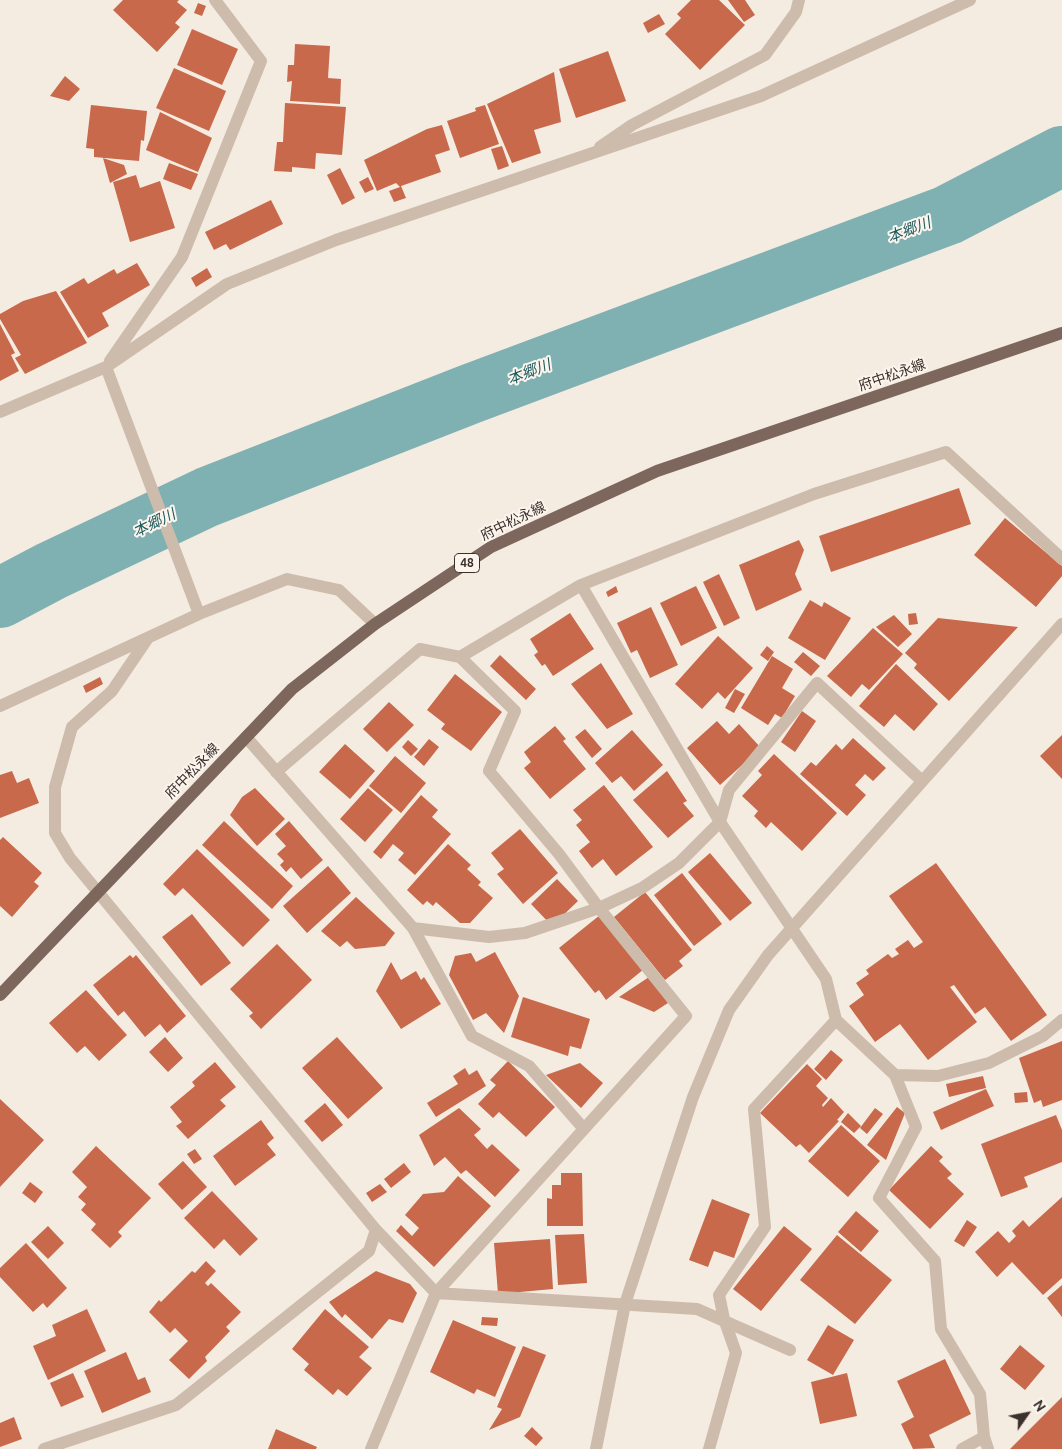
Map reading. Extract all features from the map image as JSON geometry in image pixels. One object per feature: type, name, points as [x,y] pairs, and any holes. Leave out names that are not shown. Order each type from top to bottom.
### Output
[{"type":"main road","name":"府中松永線","points":[[0,995],[292,688],[375,624],[491,546],[657,471],[1062,333]]},
{"type":"street","points":[[106,367],[182,257],[261,61],[215,0]]},
{"type":"street","points":[[586,156],[632,125],[765,55],[796,12],[799,0]]},
{"type":"street","points":[[0,412],[106,367],[227,284],[336,240],[761,96],[970,0]]},
{"type":"street","points":[[632,125],[635,140]]},
{"type":"street","points":[[106,367],[199,614]]},
{"type":"street","points":[[460,657],[581,584],[814,494],[946,452],[1062,559]]},
{"type":"street","points":[[0,706],[199,614],[287,579],[339,590],[375,624]]},
{"type":"street","points":[[581,584],[720,822],[826,979],[836,1020],[895,1075],[916,1127],[879,1198],[935,1262],[941,1329],[980,1394],[986,1443],[962,1449]]},
{"type":"street","points":[[596,1449],[625,1304],[694,1096],[729,1010],[768,955],[791,928],[1062,624]]},
{"type":"street","points":[[148,638],[112,691],[72,727],[55,787],[55,833],[70,858],[376,1230],[436,1293],[697,1308],[790,1350]]},
{"type":"street","points":[[276,772],[420,649],[460,657],[515,711],[489,770],[560,854],[599,908],[686,1016],[436,1293],[371,1449]]},
{"type":"street","points":[[413,928],[489,936],[525,933],[599,908],[642,888],[679,863],[720,822],[729,790],[817,683],[922,781]]},
{"type":"street","points":[[246,737],[413,928],[472,1036],[529,1066],[584,1129]]},
{"type":"street","points":[[710,1449],[736,1353],[724,1319],[719,1295],[765,1226],[754,1109],[836,1020]]},
{"type":"street","points":[[895,1075],[938,1076],[989,1063],[1043,1036],[1062,1020]]},
{"type":"street","points":[[44,1449],[176,1405],[369,1251],[376,1230]]},
{"type":"building","points":[[123,0],[179,0],[177,2],[187,10],[175,23],[180,27],[157,52],[113,10]]},
{"type":"building","points":[[691,0],[719,0],[745,25],[700,70],[665,34],[681,18],[677,14]]},
{"type":"building","points":[[728,0],[745,0],[755,15],[744,22]]},
{"type":"building","points":[[198,3],[206,6],[202,16],[194,13]]},
{"type":"building","points":[[659,14],[665,24],[648,33],[643,23]]},
{"type":"building","points":[[192,29],[238,49],[222,85],[177,65]]},
{"type":"building","points":[[295,44],[330,46],[328,78],[341,79],[340,104],[290,101],[292,81],[287,82],[288,65],[294,65]]},
{"type":"building","points":[[608,51],[626,101],[576,118],[559,69]]},
{"type":"building","points":[[174,68],[226,91],[209,131],[156,108]]},
{"type":"building","points":[[554,72],[561,122],[534,130],[541,153],[512,163],[487,104]]},
{"type":"building","points":[[65,76],[80,89],[69,101],[50,96]]},
{"type":"building","points":[[285,103],[346,107],[342,155],[316,153],[315,169],[292,167],[292,172],[274,171],[277,142],[283,142]]},
{"type":"building","points":[[91,105],[147,111],[144,141],[141,140],[139,161],[94,157],[94,149],[86,148]]},
{"type":"building","points":[[485,105],[499,144],[460,158],[447,121],[476,111],[475,108]]},
{"type":"building","points":[[160,112],[212,138],[198,172],[146,150]]},
{"type":"building","points":[[442,125],[450,150],[435,155],[441,172],[401,186],[406,198],[394,202],[389,191],[400,187],[396,183],[377,191],[364,160],[427,129]]},
{"type":"building","points":[[502,146],[509,166],[498,170],[491,149]]},
{"type":"building","points":[[103,158],[124,165],[127,174],[110,183]]},
{"type":"building","points":[[169,163],[198,174],[191,190],[163,179]]},
{"type":"building","points":[[340,168],[355,198],[342,205],[327,175]]},
{"type":"building","points":[[136,175],[140,188],[160,181],[175,228],[130,242],[113,182]]},
{"type":"building","points":[[368,177],[374,189],[365,193],[359,182]]},
{"type":"building","points":[[271,200],[283,224],[230,250],[226,244],[214,250],[205,232]]},
{"type":"building","points":[[137,263],[150,285],[102,313],[109,326],[88,338],[60,292],[84,278],[88,284],[114,269],[117,274]]},
{"type":"building","points":[[207,268],[212,277],[196,287],[191,278]]},
{"type":"building","points":[[56,291],[87,343],[25,374],[15,358],[21,355],[0,319],[0,314],[23,301]]},
{"type":"building","points":[[0,324],[15,353],[11,355],[19,371],[0,381]]},
{"type":"building","points":[[959,488],[971,524],[831,572],[819,536]]},
{"type":"building","points":[[1005,518],[1062,566],[1062,576],[1036,607],[974,555]]},
{"type":"building","points":[[799,540],[804,550],[795,574],[802,590],[756,611],[739,565]]},
{"type":"building","points":[[719,574],[740,618],[724,626],[703,582]]},
{"type":"building","points":[[616,586],[618,592],[608,597],[606,592]]},
{"type":"building","points":[[696,586],[717,628],[681,646],[660,603]]},
{"type":"building","points":[[810,600],[822,607],[824,602],[851,618],[825,660],[788,638]]},
{"type":"building","points":[[651,607],[678,665],[650,678],[637,650],[631,653],[617,623]]},
{"type":"building","points":[[570,613],[594,649],[553,676],[545,664],[542,666],[534,655],[538,652],[530,639]]},
{"type":"building","points":[[916,613],[918,624],[909,625],[908,614]]},
{"type":"building","points":[[894,615],[912,634],[898,647],[876,627]]},
{"type":"building","points":[[938,618],[1018,627],[949,701],[914,668],[917,664],[905,653]]},
{"type":"building","points":[[873,628],[903,654],[869,690],[862,684],[851,697],[827,676]]},
{"type":"building","points":[[718,636],[753,668],[725,699],[718,692],[702,709],[675,684]]},
{"type":"building","points":[[767,646],[774,652],[768,661],[760,655]]},
{"type":"building","points":[[803,652],[820,666],[811,676],[794,662]]},
{"type":"building","points":[[500,655],[536,689],[526,700],[490,666]]},
{"type":"building","points":[[772,656],[793,669],[782,688],[795,696],[782,718],[775,714],[768,725],[741,708]]},
{"type":"building","points":[[601,663],[633,714],[607,729],[571,684]]},
{"type":"building","points":[[896,664],[938,704],[914,731],[895,714],[884,727],[859,706]]},
{"type":"building","points":[[455,674],[502,712],[471,751],[441,729],[445,724],[427,710]]},
{"type":"building","points":[[100,677],[103,684],[86,693],[83,686]]},
{"type":"building","points":[[735,689],[745,694],[734,713],[725,708]]},
{"type":"building","points":[[389,702],[414,725],[387,752],[363,729]]},
{"type":"building","points":[[802,711],[816,721],[795,752],[781,742]]},
{"type":"building","points":[[717,721],[729,734],[739,724],[761,748],[720,785],[687,748]]},
{"type":"building","points":[[555,726],[566,739],[563,741],[586,769],[550,799],[524,768],[531,762],[524,752]]},
{"type":"building","points":[[585,729],[602,749],[592,758],[575,737]]},
{"type":"building","points":[[632,730],[663,765],[634,791],[621,776],[612,783],[595,763]]},
{"type":"building","points":[[1062,735],[1062,779],[1040,756]]},
{"type":"building","points":[[853,738],[886,768],[873,781],[865,774],[855,785],[866,795],[847,816],[800,774],[811,762],[816,766],[836,744],[842,750]]},
{"type":"building","points":[[429,739],[439,747],[424,766],[414,757]]},
{"type":"building","points":[[408,740],[418,749],[411,756],[402,747]]},
{"type":"building","points":[[345,744],[375,771],[350,799],[319,772]]},
{"type":"building","points":[[774,754],[837,813],[802,851],[771,822],[766,828],[754,816],[758,811],[742,796],[762,775],[758,771]]},
{"type":"building","points":[[395,756],[426,783],[401,813],[369,786]]},
{"type":"building","points":[[12,771],[17,783],[29,778],[39,803],[0,818],[0,775]]},
{"type":"building","points":[[667,771],[687,801],[683,803],[694,816],[668,838],[633,800]]},
{"type":"building","points":[[604,785],[653,847],[616,876],[603,859],[592,868],[579,851],[590,842],[576,825],[582,820],[573,810]]},
{"type":"building","points":[[255,788],[285,819],[257,846],[230,815],[242,797]]},
{"type":"building","points":[[368,788],[393,810],[365,842],[340,819]]},
{"type":"building","points":[[421,795],[438,810],[432,817],[451,834],[415,875],[398,860],[404,853],[393,844],[381,859],[373,852]]},
{"type":"building","points":[[224,821],[293,886],[272,909],[202,845]]},
{"type":"building","points":[[289,821],[323,860],[301,879],[291,867],[286,872],[280,865],[284,861],[277,854],[286,846],[275,834]]},
{"type":"building","points":[[520,829],[558,873],[523,904],[497,874],[504,869],[491,853]]},
{"type":"building","points":[[3,837],[42,873],[34,882],[39,886],[12,917],[0,906],[0,840]]},
{"type":"building","points":[[448,844],[471,865],[467,869],[481,882],[478,885],[493,898],[470,923],[460,923],[436,902],[433,906],[427,901],[423,905],[407,890]]},
{"type":"building","points":[[197,849],[270,920],[243,947],[183,888],[175,896],[163,884]]},
{"type":"building","points":[[710,853],[752,903],[730,921],[688,872]]},
{"type":"building","points":[[936,863],[1047,1015],[1011,1041],[985,1007],[975,1014],[954,985],[950,987],[977,1022],[928,1060],[900,1024],[875,1042],[849,1006],[864,995],[856,983],[869,974],[866,970],[888,954],[892,958],[899,954],[895,949],[908,940],[914,948],[923,942],[889,896]]},
{"type":"building","points":[[328,866],[351,893],[307,933],[283,906]]},
{"type":"building","points":[[682,873],[722,924],[694,946],[654,895]]},
{"type":"building","points":[[557,879],[578,901],[552,926],[531,904]]},
{"type":"building","points":[[645,892],[692,950],[679,961],[683,966],[665,980],[614,917]]},
{"type":"building","points":[[356,897],[395,933],[385,946],[355,949],[347,941],[340,947],[321,931]]},
{"type":"building","points":[[192,914],[231,963],[201,986],[162,937]]},
{"type":"building","points":[[600,915],[644,969],[606,1000],[599,990],[595,993],[559,948]]},
{"type":"building","points":[[277,944],[312,980],[261,1029],[249,1016],[253,1013],[230,989]]},
{"type":"building","points":[[495,952],[519,996],[504,1033],[486,1013],[473,1020],[449,975],[455,956],[471,953],[476,962]]},
{"type":"building","points":[[130,955],[133,958],[136,955],[186,1016],[167,1033],[160,1024],[145,1037],[124,1011],[118,1016],[93,985]]},
{"type":"building","points":[[391,962],[401,980],[416,971],[421,980],[424,977],[441,1004],[401,1029],[376,991]]},
{"type":"building","points":[[649,977],[668,1003],[654,1012],[619,997]]},
{"type":"building","points":[[86,990],[127,1035],[99,1061],[85,1046],[77,1053],[49,1023]]},
{"type":"building","points":[[523,997],[590,1019],[581,1049],[570,1046],[568,1056],[511,1037]]},
{"type":"building","points":[[165,1037],[183,1058],[168,1072],[149,1052]]},
{"type":"building","points":[[337,1037],[383,1088],[348,1119],[302,1068]]},
{"type":"building","points":[[1062,1041],[1062,1100],[1043,1107],[1041,1100],[1034,1103],[1019,1058]]},
{"type":"building","points":[[831,1050],[843,1060],[826,1080],[814,1069]]},
{"type":"building","points":[[508,1061],[555,1107],[526,1137],[499,1112],[493,1118],[478,1104],[496,1085],[490,1080]]},
{"type":"building","points":[[215,1062],[236,1087],[220,1100],[226,1106],[188,1139],[176,1126],[182,1122],[170,1107],[195,1086],[192,1082]]},
{"type":"building","points":[[580,1063],[603,1083],[581,1108],[546,1075]]},
{"type":"building","points":[[807,1064],[822,1079],[816,1086],[828,1098],[822,1105],[823,1107],[831,1098],[844,1112],[837,1120],[839,1121],[809,1153],[800,1144],[796,1147],[760,1113]]},
{"type":"building","points":[[465,1068],[469,1075],[477,1070],[486,1086],[436,1117],[427,1103],[458,1084],[453,1076]]},
{"type":"building","points":[[983,1076],[986,1088],[949,1097],[946,1084]]},
{"type":"building","points":[[986,1089],[994,1106],[941,1130],[933,1112]]},
{"type":"building","points":[[1027,1092],[1028,1102],[1015,1103],[1014,1093]]},
{"type":"building","points":[[0,1099],[44,1140],[0,1187]]},
{"type":"building","points":[[325,1103],[343,1125],[322,1142],[304,1121]]},
{"type":"building","points":[[897,1107],[905,1113],[886,1160],[867,1145]]},
{"type":"building","points":[[459,1108],[481,1129],[474,1135],[487,1149],[492,1144],[520,1170],[495,1197],[466,1170],[461,1174],[445,1157],[434,1166],[419,1135]]},
{"type":"building","points":[[875,1108],[883,1114],[867,1134],[860,1128]]},
{"type":"building","points":[[848,1113],[861,1126],[854,1133],[841,1122]]},
{"type":"building","points":[[1056,1115],[1062,1130],[1062,1162],[1024,1177],[1028,1187],[1001,1197],[981,1144]]},
{"type":"building","points":[[261,1120],[274,1138],[267,1144],[276,1155],[235,1186],[213,1156]]},
{"type":"building","points":[[841,1125],[880,1161],[848,1197],[808,1161]]},
{"type":"building","points":[[96,1146],[151,1198],[118,1232],[122,1236],[110,1248],[91,1230],[96,1224],[81,1210],[86,1204],[78,1197],[87,1187],[72,1172]]},
{"type":"building","points":[[931,1146],[943,1157],[939,1161],[952,1174],[947,1178],[964,1194],[930,1229],[889,1190]]},
{"type":"building","points":[[195,1149],[202,1159],[194,1164],[187,1154]]},
{"type":"building","points":[[183,1161],[207,1187],[182,1210],[158,1184]]},
{"type":"building","points":[[404,1163],[411,1172],[391,1188],[384,1179]]},
{"type":"building","points":[[561,1173],[582,1173],[583,1226],[547,1226],[547,1198],[552,1199],[552,1185],[561,1185]]},
{"type":"building","points":[[458,1176],[491,1206],[434,1267],[396,1231],[401,1225],[412,1236],[419,1228],[405,1215],[423,1194],[444,1192]]},
{"type":"building","points":[[30,1182],[43,1192],[35,1203],[22,1193]]},
{"type":"building","points":[[380,1184],[387,1192],[372,1202],[366,1193]]},
{"type":"building","points":[[212,1191],[258,1239],[240,1256],[224,1239],[214,1249],[184,1218]]},
{"type":"building","points":[[1062,1197],[1062,1278],[1043,1295],[1012,1262],[997,1277],[975,1252],[998,1231],[1009,1243],[1016,1236],[1012,1231],[1023,1220],[1029,1227]]},
{"type":"building","points":[[712,1199],[750,1214],[734,1258],[714,1251],[708,1267],[689,1260]]},
{"type":"building","points":[[856,1211],[879,1231],[861,1252],[838,1232]]},
{"type":"building","points":[[967,1220],[977,1227],[964,1247],[954,1241]]},
{"type":"building","points":[[48,1226],[64,1243],[48,1259],[31,1242]]},
{"type":"building","points":[[784,1226],[812,1249],[761,1311],[733,1289]]},
{"type":"building","points":[[584,1234],[587,1283],[558,1285],[555,1235]]},
{"type":"building","points":[[837,1235],[892,1280],[855,1324],[800,1280]]},
{"type":"building","points":[[550,1239],[553,1289],[498,1294],[494,1243]]},
{"type":"building","points":[[26,1243],[67,1288],[47,1308],[43,1303],[33,1312],[0,1277],[0,1268]]},
{"type":"building","points":[[206,1261],[216,1271],[205,1283],[208,1286],[211,1283],[241,1312],[226,1327],[230,1331],[205,1357],[207,1361],[189,1379],[169,1360],[188,1341],[175,1328],[170,1333],[149,1312],[159,1300],[161,1302],[192,1271],[195,1273]]},
{"type":"building","points":[[376,1271],[410,1284],[417,1293],[403,1323],[389,1319],[372,1339],[345,1314],[342,1318],[329,1302]]},
{"type":"building","points":[[1062,1285],[1062,1317],[1047,1298]]},
{"type":"building","points":[[87,1309],[106,1351],[48,1380],[33,1346],[56,1336],[52,1325]]},
{"type":"building","points":[[325,1309],[369,1347],[359,1357],[372,1368],[347,1396],[338,1389],[333,1395],[304,1370],[309,1364],[292,1349]]},
{"type":"building","points":[[482,1317],[498,1318],[497,1326],[481,1325]]},
{"type":"building","points":[[453,1320],[516,1347],[495,1397],[477,1389],[474,1394],[430,1372]]},
{"type":"building","points":[[828,1325],[854,1340],[833,1375],[807,1360]]},
{"type":"building","points":[[1020,1345],[1045,1366],[1025,1390],[1000,1369]]},
{"type":"building","points":[[523,1346],[546,1355],[520,1417],[489,1430],[502,1409],[497,1407]]},
{"type":"building","points":[[126,1352],[138,1380],[145,1377],[151,1392],[102,1413],[84,1371]]},
{"type":"building","points":[[945,1359],[971,1414],[929,1435],[935,1448],[913,1449],[901,1424],[914,1417],[897,1381]]},
{"type":"building","points":[[73,1373],[84,1397],[61,1407],[50,1383]]},
{"type":"building","points":[[847,1373],[857,1416],[820,1424],[811,1382]]},
{"type":"building","points":[[1062,1397],[1062,1449],[1010,1449]]},
{"type":"building","points":[[14,1417],[22,1439],[0,1447],[0,1423]]},
{"type":"building","points":[[532,1427],[543,1438],[536,1446],[524,1436]]},
{"type":"building","points":[[276,1429],[317,1447],[316,1449],[268,1449]]},
{"type":"waterway","name":"本郷川","points":[[0,598],[51,571],[207,497],[470,394],[948,215],[1062,156]]}]
